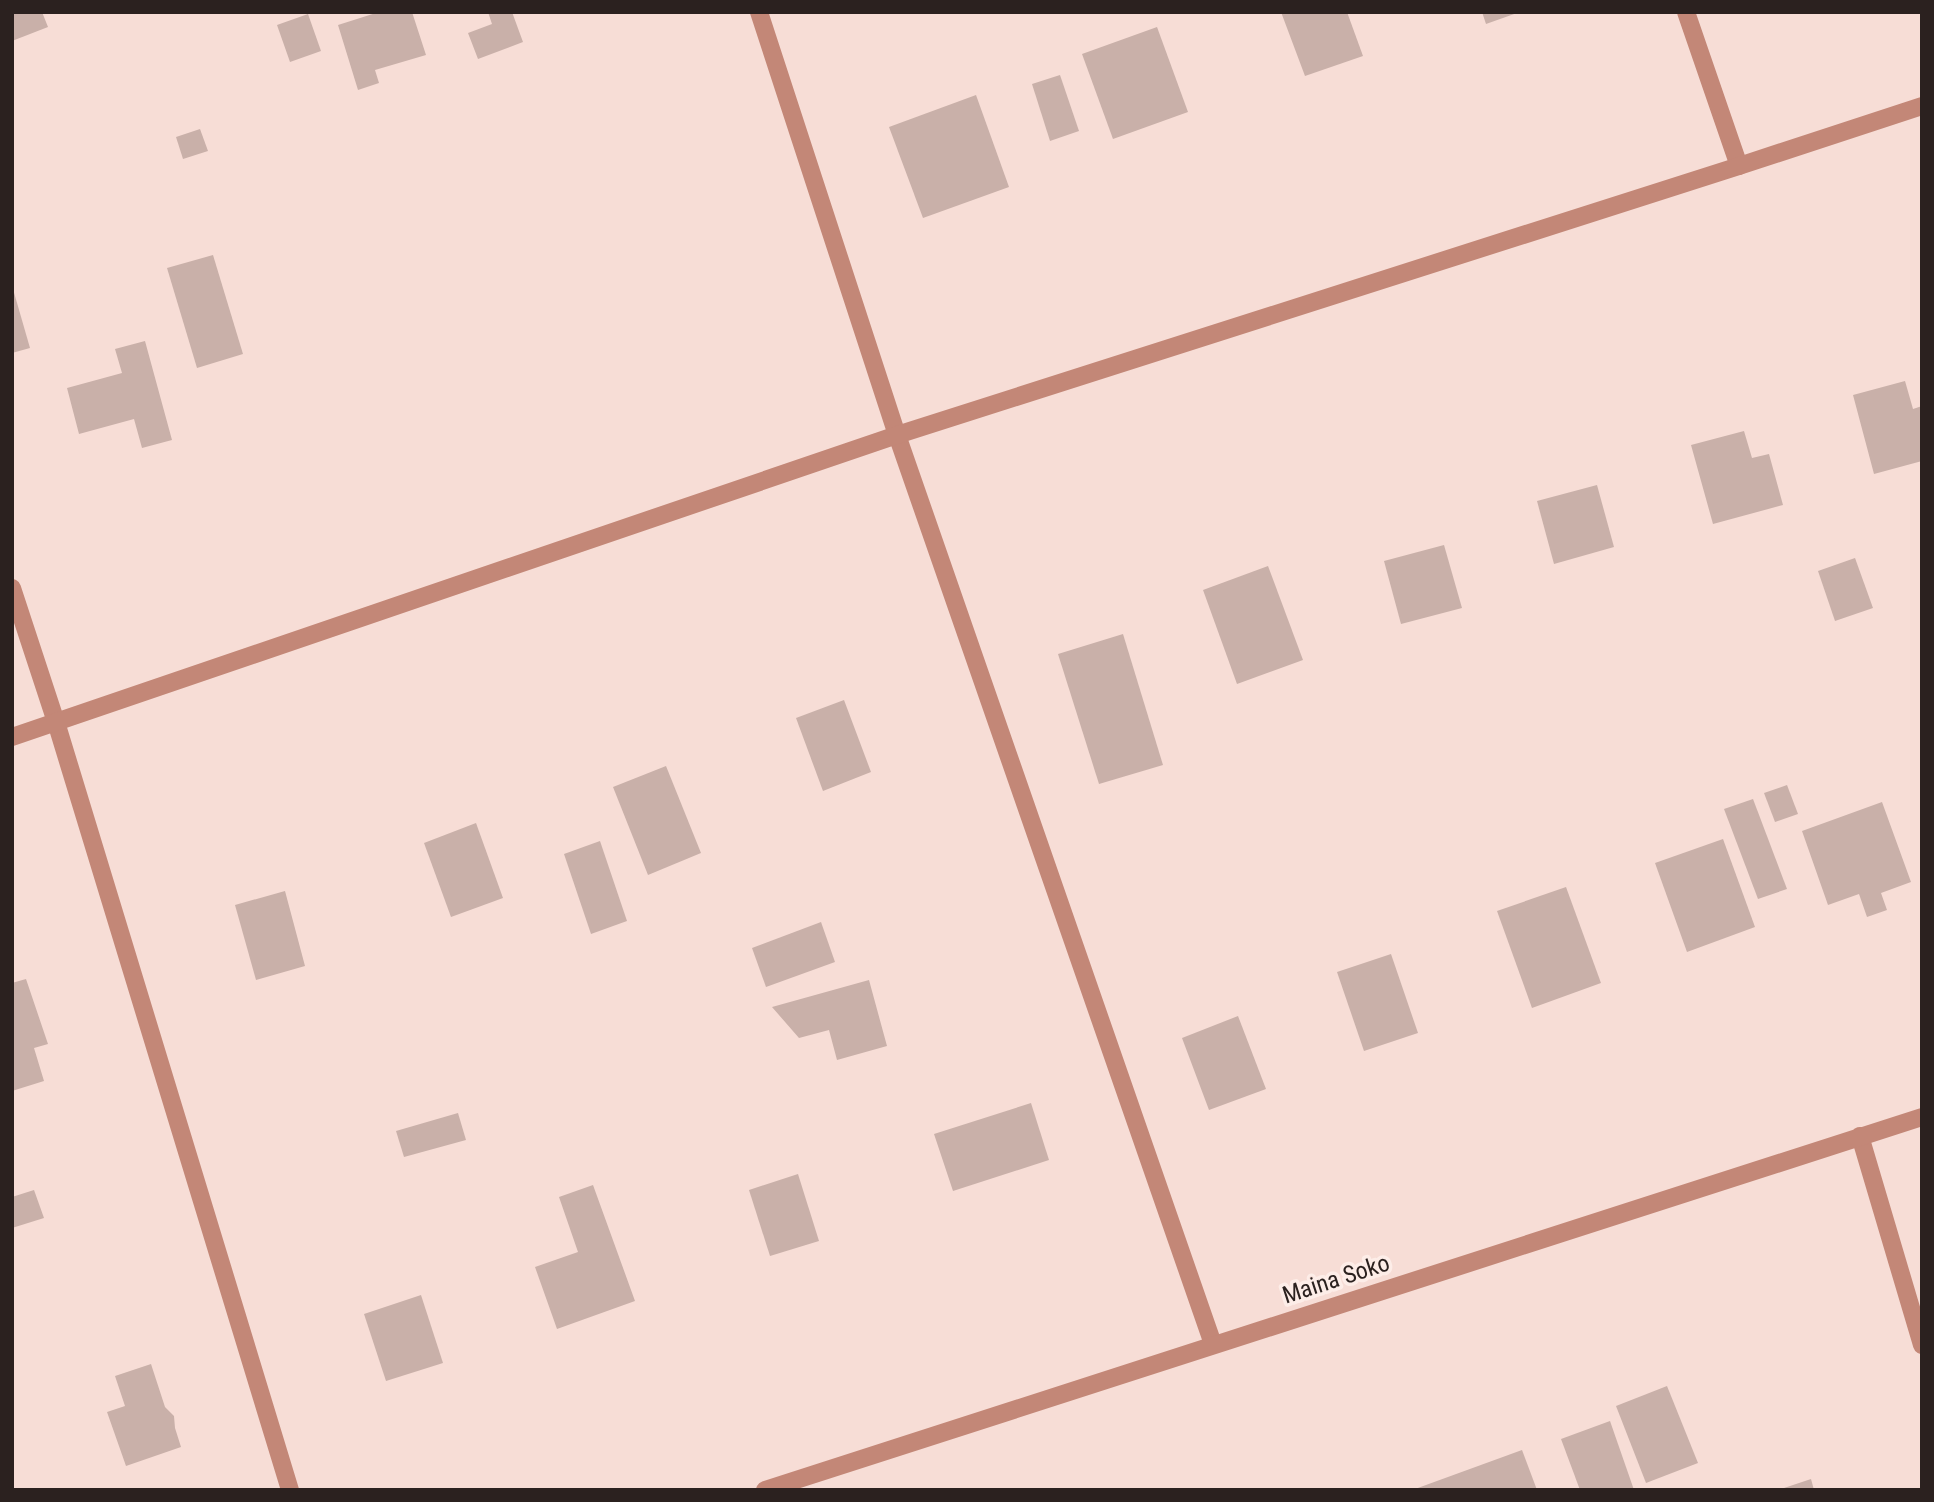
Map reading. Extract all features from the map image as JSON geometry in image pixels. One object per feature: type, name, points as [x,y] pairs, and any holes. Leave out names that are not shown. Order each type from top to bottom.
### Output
[{"type":"street","points":[[759,12],[897,435],[1213,1344]]},
{"type":"street","points":[[1686,12],[1739,166]]},
{"type":"street","points":[[12,737],[897,435],[1922,106]]},
{"type":"street","points":[[12,588],[290,1490]]},
{"type":"street","name":"Maina Soko","points":[[765,1490],[1922,1116]]},
{"type":"street","points":[[1860,1136],[1922,1345]]},
{"type":"building","points":[[12,12],[42,12],[48,27],[12,41]]},
{"type":"building","points":[[379,12],[412,12],[426,55],[375,70],[379,83],[358,90],[338,25]]},
{"type":"building","points":[[488,12],[512,12],[523,42],[478,59],[468,33],[492,24]]},
{"type":"building","points":[[1281,12],[1347,12],[1363,56],[1305,76]]},
{"type":"building","points":[[1482,12],[1517,12],[1517,13],[1486,24]]},
{"type":"building","points":[[308,14],[321,51],[290,62],[277,25]]},
{"type":"building","points":[[1157,27],[1188,112],[1113,139],[1082,54]]},
{"type":"building","points":[[1060,75],[1079,131],[1050,141],[1032,84]]},
{"type":"building","points":[[976,95],[1009,187],[923,218],[889,127]]},
{"type":"building","points":[[200,129],[208,151],[183,159],[176,137]]},
{"type":"building","points":[[213,255],[243,354],[197,368],[167,268]]},
{"type":"building","points":[[12,290],[30,348],[12,353]]},
{"type":"building","points":[[145,341],[172,440],[142,448],[134,419],[79,434],[67,388],[122,373],[115,349]]},
{"type":"building","points":[[1905,381],[1913,409],[1922,406],[1922,461],[1874,474],[1853,395]]},
{"type":"building","points":[[1744,431],[1752,458],[1769,454],[1783,505],[1713,524],[1691,445]]},
{"type":"building","points":[[1597,485],[1614,547],[1554,564],[1537,501]]},
{"type":"building","points":[[1444,545],[1462,608],[1401,624],[1384,561]]},
{"type":"building","points":[[1855,558],[1873,608],[1835,621],[1818,571]]},
{"type":"building","points":[[1268,566],[1303,660],[1237,684],[1203,590]]},
{"type":"building","points":[[1123,634],[1163,765],[1099,784],[1058,654]]},
{"type":"building","points":[[844,700],[871,772],[823,791],[796,718]]},
{"type":"building","points":[[666,766],[701,853],[648,875],[613,787]]},
{"type":"building","points":[[1787,785],[1798,814],[1775,822],[1764,793]]},
{"type":"building","points":[[1753,799],[1787,889],[1758,899],[1724,809]]},
{"type":"building","points":[[1882,802],[1911,882],[1881,893],[1887,910],[1867,917],[1859,894],[1828,905],[1802,831]]},
{"type":"building","points":[[476,823],[503,898],[451,917],[424,843]]},
{"type":"building","points":[[1723,839],[1755,927],[1687,952],[1655,863]]},
{"type":"building","points":[[600,841],[627,921],[591,934],[564,854]]},
{"type":"building","points":[[1566,887],[1601,983],[1532,1008],[1497,911]]},
{"type":"building","points":[[285,891],[305,966],[256,980],[235,905]]},
{"type":"building","points":[[821,922],[835,962],[766,987],[752,948]]},
{"type":"building","points":[[1391,954],[1418,1033],[1364,1051],[1337,972]]},
{"type":"building","points":[[26,979],[48,1044],[34,1048],[44,1081],[12,1091],[12,983]]},
{"type":"building","points":[[869,980],[887,1046],[837,1060],[829,1030],[799,1038],[772,1007]]},
{"type":"building","points":[[1238,1016],[1266,1089],[1209,1110],[1182,1038]]},
{"type":"building","points":[[1031,1103],[1049,1160],[953,1191],[934,1134]]},
{"type":"building","points":[[458,1113],[466,1140],[404,1157],[396,1131]]},
{"type":"building","points":[[798,1174],[819,1241],[770,1256],[749,1190]]},
{"type":"building","points":[[593,1185],[635,1301],[557,1329],[535,1267],[578,1252],[559,1197]]},
{"type":"building","points":[[34,1190],[44,1218],[12,1228],[12,1197]]},
{"type":"building","points":[[421,1295],[443,1363],[386,1381],[364,1314]]},
{"type":"building","points":[[151,1364],[165,1407],[174,1416],[181,1447],[126,1466],[107,1412],[125,1406],[115,1376]]},
{"type":"building","points":[[1667,1386],[1698,1463],[1646,1483],[1616,1406]]},
{"type":"building","points":[[1610,1421],[1634,1490],[1580,1490],[1561,1439]]},
{"type":"building","points":[[1522,1450],[1537,1490],[1415,1490],[1415,1489]]},
{"type":"building","points":[[1811,1479],[1814,1490],[1781,1490],[1781,1489]]}]
